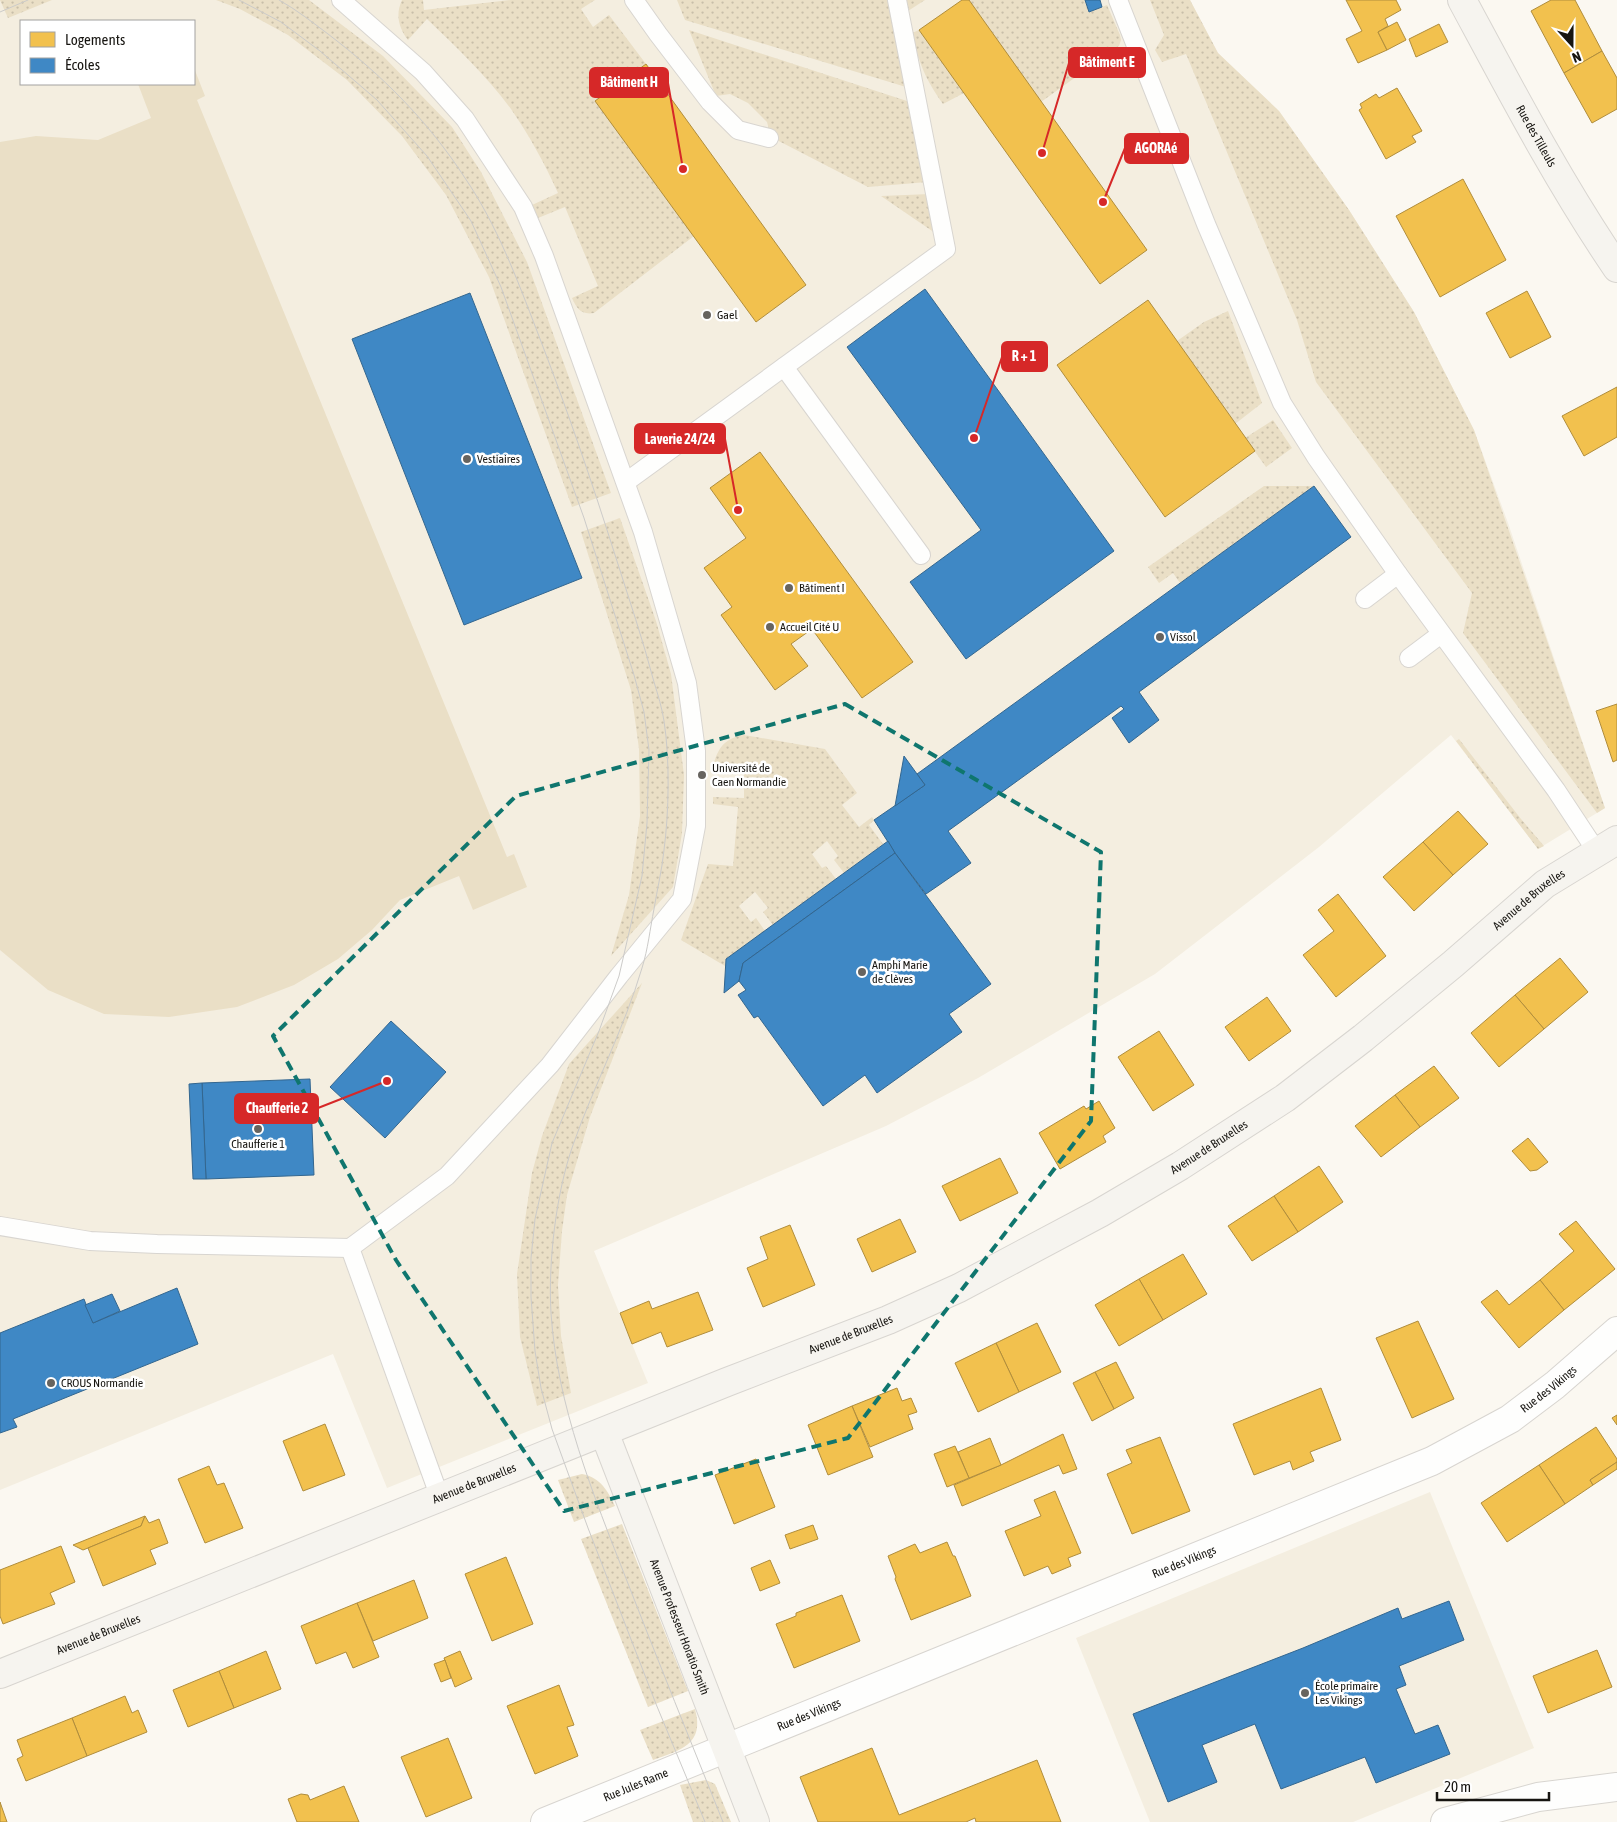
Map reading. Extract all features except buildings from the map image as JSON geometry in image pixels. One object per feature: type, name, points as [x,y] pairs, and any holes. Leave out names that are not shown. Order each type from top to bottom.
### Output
[{"type":"street","name":"Rue des Tilleuls","points":[[1462,0],[1542,146],[1617,268]]},
{"type":"street","name":"Avenue de Bruxelles","points":[[0,1674],[727,1382],[888,1320],[960,1288],[1108,1208],[1180,1166],[1285,1098],[1446,971],[1544,884],[1607,846]]},
{"type":"street","name":"Rue des Vikings","points":[[727,1749],[1432,1461],[1510,1419],[1555,1385],[1617,1331]]},
{"type":"street","name":"Avenue Professeur Horatio Smith","points":[[604,1432],[755,1822]]},
{"type":"street","name":"Rue Jules Rame","points":[[545,1822],[727,1749]]},
{"type":"street","points":[[1445,1822],[1538,1797],[1617,1787]]},
{"type":"lane","points":[[0,1226],[90,1241],[350,1248],[447,1176],[550,1065],[619,976],[682,900],[696,826],[696,751],[688,683],[643,532],[544,256],[523,207],[465,119],[423,72],[341,0]]},
{"type":"lane","points":[[634,0],[710,102],[738,130],[769,138]]},
{"type":"lane","points":[[626,482],[946,248],[896,0]]},
{"type":"lane","points":[[1118,0],[1206,224],[1282,403],[1316,457],[1441,634],[1556,790],[1607,846]]},
{"type":"lane","points":[[784,367],[921,555]]},
{"type":"lane","points":[[1365,599],[1398,574]]},
{"type":"lane","points":[[1410,658],[1441,634]]},
{"type":"lane","points":[[350,1248],[440,1498]]},
{"type":"highlighted area","points":[[845,704],[1101,852],[1091,1121],[848,1438],[564,1511],[396,1260],[273,1036],[516,796]]},
{"type":"shaded area","name":"Université de Caen Normandie","points":[[0,0],[1190,0],[1218,53],[1279,111],[1349,210],[1414,312],[1474,430],[1508,523],[1605,808],[1538,849],[1451,735],[1319,847],[1155,974],[978,1078],[886,1126],[594,1251],[648,1383],[387,1488],[333,1354],[0,1490]]},
{"type":"shaded area","points":[[0,0],[52,0],[8,18]]},
{"type":"shaded area","points":[[216,0],[309,0],[383,56],[452,127],[481,172],[527,262],[611,493],[572,507],[489,277],[446,195],[402,136],[347,80],[288,35],[240,9]]},
{"type":"shaded area","points":[[402,0],[423,0],[424,10],[511,0],[595,0],[581,9],[593,27],[609,15],[646,64],[694,236],[594,313],[586,313],[580,310],[572,298],[598,286],[565,207],[538,218],[532,205],[558,193],[530,139],[511,109],[492,85],[427,19],[408,40],[402,31],[398,16]]},
{"type":"shaded area","points":[[677,0],[889,0],[906,87],[685,20]]},
{"type":"shaded area","points":[[906,0],[925,0],[908,11]]},
{"type":"shaded area","points":[[969,0],[1085,0],[1090,12],[1107,5],[1121,40],[1119,46],[1041,102]]},
{"type":"shaded area","points":[[1150,0],[1190,0],[1218,53],[1279,111],[1349,210],[1414,312],[1474,430],[1605,808],[1597,813],[1463,633],[1472,593],[1316,382],[1297,320],[1186,54],[1162,62],[1155,50],[1164,35]]},
{"type":"shaded area","points":[[689,30],[910,102],[927,182],[868,187],[771,137],[767,122],[748,103],[730,94],[716,96]]},
{"type":"shaded area","points":[[919,30],[964,93],[943,104],[927,78],[917,53],[912,33]]},
{"type":"shaded area","points":[[195,71],[205,96],[197,100],[507,857],[514,854],[527,887],[473,910],[459,876],[400,900],[372,930],[338,959],[294,985],[237,1007],[169,1017],[104,1014],[48,990],[0,950],[0,142],[36,136],[98,140],[151,118],[138,85],[195,85]]},
{"type":"shaded area","points":[[930,194],[938,235],[881,196]]},
{"type":"shaded area","points":[[1228,311],[1262,403],[1235,424],[1177,341],[1204,322]]},
{"type":"shaded area","points":[[1273,420],[1292,448],[1266,467],[1245,438]]},
{"type":"shaded area","points":[[1264,486],[1314,486],[1180,583],[1173,573],[1159,583],[1148,567]]},
{"type":"shaded area","points":[[620,518],[656,621],[671,674],[684,775],[682,833],[673,887],[611,956],[629,895],[640,816],[639,749],[631,690],[581,532]]},
{"type":"shaded area","points":[[744,735],[825,749],[857,793],[842,805],[859,827],[872,817],[874,820],[869,825],[883,844],[844,873],[834,860],[838,856],[827,841],[812,854],[822,868],[826,866],[836,879],[773,925],[763,912],[768,908],[755,892],[739,906],[751,922],[756,918],[765,931],[726,959],[725,966],[681,940],[708,864],[733,866],[738,807],[713,804],[713,797],[744,798],[744,764],[714,763],[718,752],[724,744],[732,738]]},
{"type":"shaded area","points":[[1459,739],[1544,846],[1538,849],[1456,741]]},
{"type":"shaded area","points":[[642,983],[590,1117],[567,1195],[558,1285],[561,1336],[571,1393],[537,1406],[520,1337],[517,1274],[532,1173],[542,1136],[569,1064]]},
{"type":"shaded area","points":[[582,1474],[599,1482],[615,1506],[574,1522],[558,1480]]},
{"type":"shaded area","name":"École primaire Les Vikings","points":[[1430,1492],[1534,1748],[1353,1822],[1150,1822],[1076,1638]]},
{"type":"shaded area","points":[[622,1524],[688,1691],[648,1707],[581,1539]]},
{"type":"shaded area","points":[[695,1709],[697,1721],[693,1738],[681,1749],[653,1760],[640,1730]]},
{"type":"shaded area","points":[[706,1780],[715,1784],[731,1822],[693,1822],[680,1785]]},
{"type":"tram line","points":[[0,12],[28,0]]},
{"type":"tram line","points":[[239,0],[281,22],[320,51],[377,100],[427,156],[471,221],[501,287],[584,518],[644,712],[649,750],[647,823],[642,876],[619,976],[599,1031],[552,1143],[535,1219],[531,1258],[531,1297],[535,1351],[541,1388],[552,1429],[656,1704],[705,1822]]},
{"type":"tram line","points":[[279,0],[304,16],[348,50],[403,100],[451,157],[487,214],[514,272],[548,359],[598,501],[661,706],[667,752],[667,819],[662,865],[649,939],[635,991],[581,1123],[567,1164],[554,1228],[550,1293],[551,1313],[561,1382],[578,1449],[602,1516],[723,1822]]},
{"type":"place","name":"Bâtiment E","points":[[1042,153]]},
{"type":"place","name":"Bâtiment H","points":[[683,169]]},
{"type":"place","name":"AGORAé","points":[[1103,202]]},
{"type":"place","name":"Gael","points":[[707,315]]},
{"type":"place","name":"R + 1","points":[[974,438]]},
{"type":"place","name":"Vestiaires","points":[[467,459]]},
{"type":"place","name":"Laverie 24/24","points":[[738,510]]},
{"type":"place","name":"Bâtiment I","points":[[789,588]]},
{"type":"place","name":"Accueil Cité U","points":[[770,627]]},
{"type":"place","name":"Vissol","points":[[1160,637]]},
{"type":"place","name":"Université de Caen Normandie","points":[[702,775]]},
{"type":"place","name":"Amphi Marie de Clèves","points":[[862,972]]},
{"type":"place","name":"Chaufferie 2","points":[[387,1081]]},
{"type":"place","name":"Chaufferie 1","points":[[258,1129]]},
{"type":"place","name":"CROUS Normandie","points":[[51,1383]]},
{"type":"place","name":"École primaire Les Vikings","points":[[1305,1693]]}]
